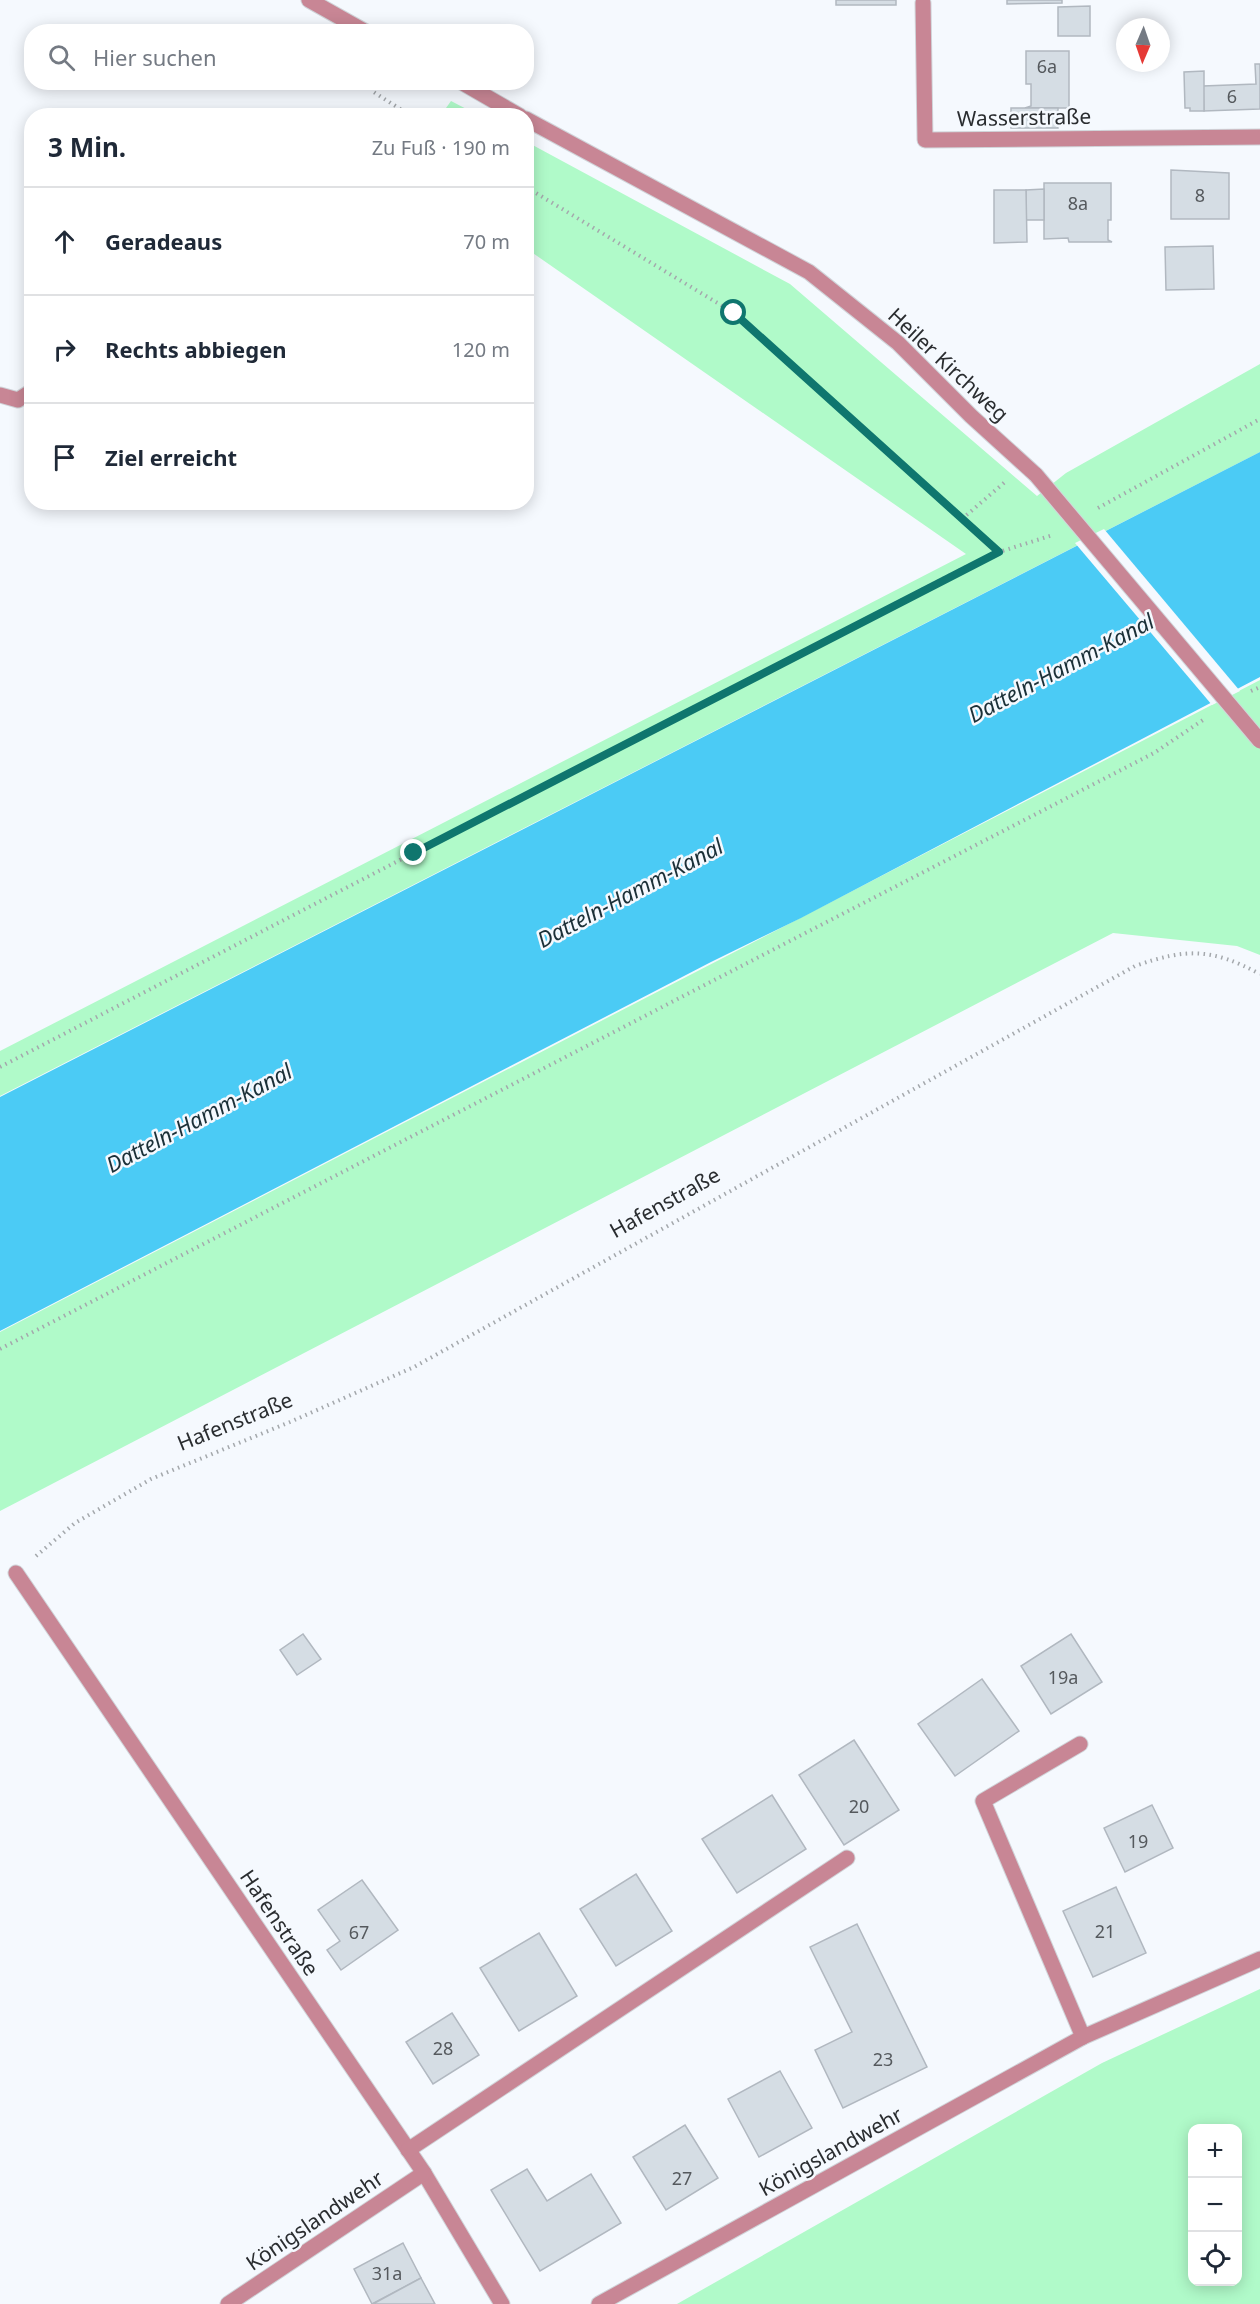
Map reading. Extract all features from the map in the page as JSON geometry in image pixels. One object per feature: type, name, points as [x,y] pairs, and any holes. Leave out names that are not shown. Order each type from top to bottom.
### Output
[{"type":"street","points":[[309,0],[352,24]]},
{"type":"street","name":"Wasserstraße","points":[[923,3],[925,140],[1260,137]]},
{"type":"street","points":[[475,90],[506,108]]},
{"type":"street","name":"Heiler Kirchweg","points":[[534,123],[809,272],[898,344],[1030,470],[1260,741]]},
{"type":"street","points":[[0,395],[18,400],[24,396]]},
{"type":"street","name":"Hafenstraße","points":[[16,1573],[424,2173],[502,2304]]},
{"type":"street","points":[[1080,1744],[983,1801],[1083,2037]]},
{"type":"street","points":[[408,2150],[847,1858]]},
{"type":"street","name":"Königslandwehr","points":[[598,2304],[1083,2037],[1260,1959]]},
{"type":"street","name":"Königslandwehr","points":[[228,2304],[424,2173]]},
{"type":"path","points":[[372,90],[399,108]]},
{"type":"path","points":[[534,192],[734,313],[999,552]]},
{"type":"path","points":[[1095,510],[1260,419]]},
{"type":"path","points":[[962,519],[1030,470]]},
{"type":"path","points":[[0,1067],[999,552],[1059,532]]},
{"type":"path","points":[[1247,693],[1260,687]]},
{"type":"path","points":[[0,1349],[1154,753],[1211,714]]},
{"type":"path","name":"Hafenstraße","points":[[16,1573],[75,1523],[151,1479],[290,1422],[414,1367],[1136,966],[1163,957],[1194,952],[1229,958],[1260,974]]},
{"type":"green space","points":[[451,101],[464,108],[446,108]]},
{"type":"green space","points":[[534,146],[790,284],[1037,496],[1066,473],[1260,364],[1260,452],[0,1096],[0,1051],[966,554],[534,254]]},
{"type":"green space","points":[[1260,680],[1260,955],[1237,946],[1113,933],[0,1511],[0,1332]]},
{"type":"green space","points":[[1260,1989],[1260,2304],[677,2304],[1102,2063]]},
{"type":"water","name":"Datteln-Hamm-Kanal","points":[[1260,452],[1260,677],[801,918],[711,962],[0,1331],[0,1097]]},
{"type":"pier","points":[[1104,529],[1240,691],[1212,705],[1075,543]]},
{"type":"building","points":[[836,0],[896,0],[896,5],[836,5]]},
{"type":"building","points":[[1007,0],[1062,0],[1062,3],[1007,4]]},
{"type":"building","points":[[1090,6],[1090,36],[1058,36],[1058,7]]},
{"type":"building","points":[[1026,51],[1069,51],[1069,108],[1025,108],[1031,106],[1031,84],[1026,84]]},
{"type":"building","points":[[1255,64],[1260,64],[1260,109],[1204,111],[1203,86],[1256,84]]},
{"type":"building","points":[[1204,71],[1204,111],[1190,111],[1190,108],[1185,108],[1184,72]]},
{"type":"building","points":[[1011,108],[1058,108],[1058,128],[1011,128]]},
{"type":"building","points":[[1171,170],[1229,173],[1229,219],[1171,219]]},
{"type":"building","points":[[1044,183],[1111,183],[1111,220],[1108,220],[1108,240],[1112,242],[1069,242],[1068,238],[1044,239]]},
{"type":"building","points":[[1044,189],[1044,220],[1026,220],[1026,190]]},
{"type":"building","points":[[994,190],[1026,190],[1027,242],[994,243]]},
{"type":"building","points":[[1213,246],[1214,289],[1166,290],[1165,247]]},
{"type":"building","points":[[303,1634],[321,1659],[297,1675],[280,1650]]},
{"type":"building","points":[[1071,1634],[1102,1682],[1051,1714],[1021,1666]]},
{"type":"building","points":[[982,1679],[1019,1731],[955,1776],[918,1724]]},
{"type":"building","points":[[854,1740],[899,1810],[844,1845],[799,1775]]},
{"type":"building","points":[[772,1795],[806,1849],[737,1893],[702,1839]]},
{"type":"building","points":[[1152,1805],[1173,1848],[1125,1872],[1104,1828]]},
{"type":"building","points":[[636,1874],[672,1931],[616,1966],[580,1909]]},
{"type":"building","points":[[362,1880],[398,1930],[341,1970],[327,1950],[340,1941],[318,1910]]},
{"type":"building","points":[[1116,1887],[1146,1953],[1093,1977],[1063,1911]]},
{"type":"building","points":[[857,1924],[927,2067],[843,2108],[815,2050],[852,2032],[810,1947]]},
{"type":"building","points":[[539,1933],[577,1996],[519,2031],[480,1968]]},
{"type":"building","points":[[452,2013],[479,2055],[433,2084],[406,2042]]},
{"type":"building","points":[[780,2071],[812,2128],[759,2157],[728,2099]]},
{"type":"building","points":[[685,2125],[718,2178],[666,2210],[633,2157]]},
{"type":"building","points":[[527,2169],[547,2201],[591,2174],[621,2223],[540,2271],[491,2190]]},
{"type":"building","points":[[403,2243],[421,2278],[372,2304],[354,2269]]},
{"type":"building","points":[[421,2278],[435,2304],[373,2304]]},
{"type":"route","points":[[414,853],[999,552],[734,313]]}]
